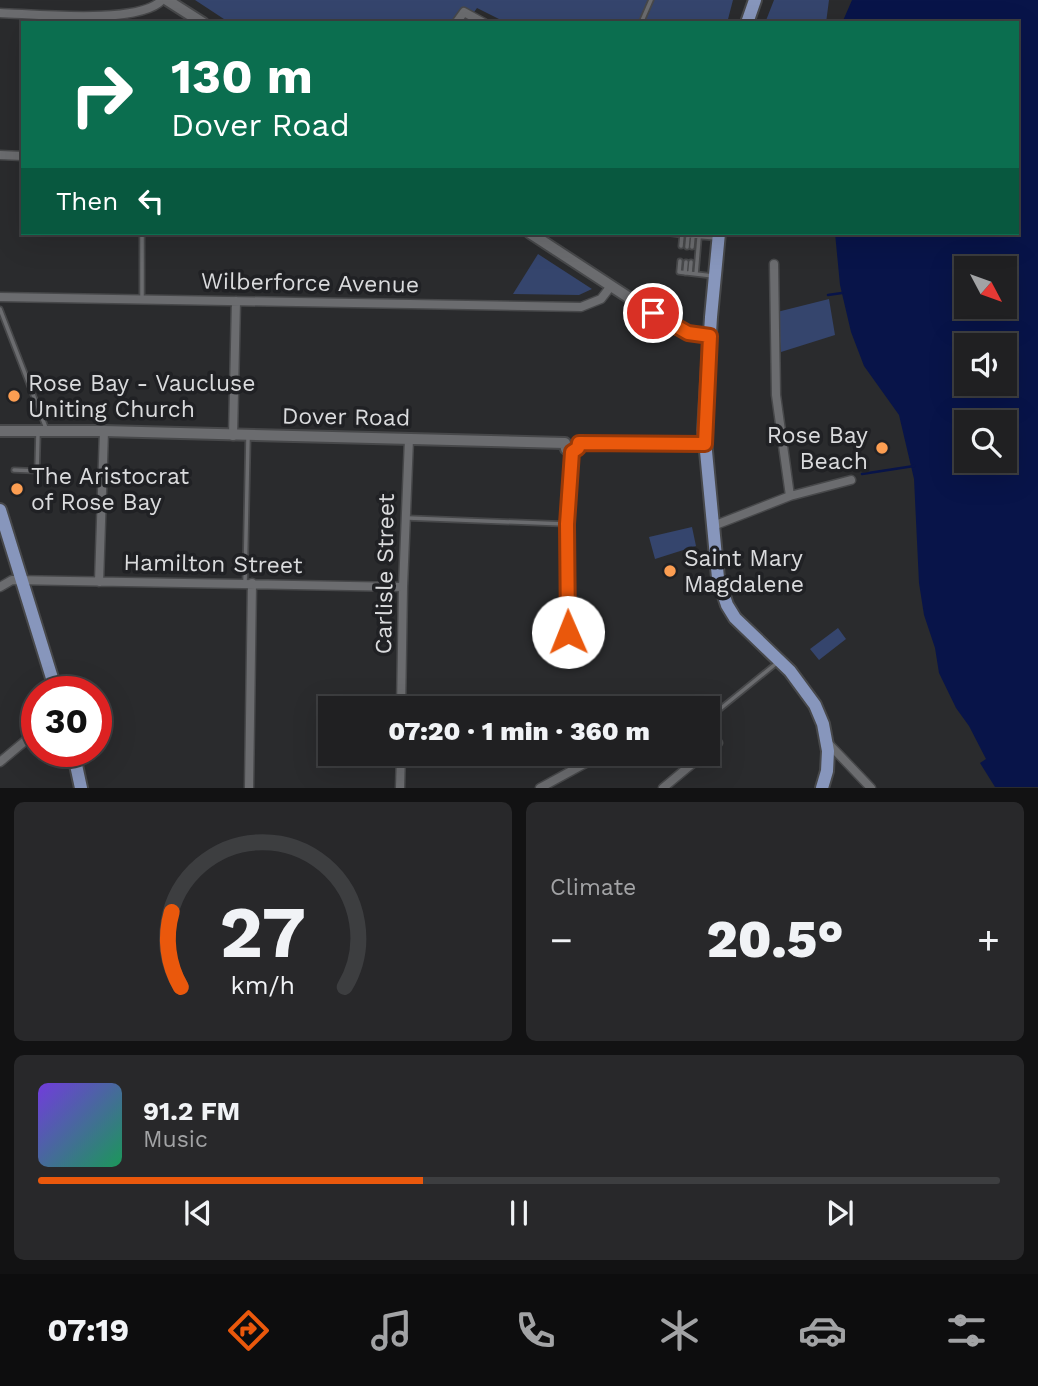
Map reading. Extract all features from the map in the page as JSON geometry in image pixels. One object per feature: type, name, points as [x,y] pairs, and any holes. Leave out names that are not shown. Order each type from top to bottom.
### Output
[{"type":"main road","points":[[748,21],[755,0]]},
{"type":"main road","points":[[719,236],[710,336],[705,444],[718,578],[727,605],[750,634],[780,660],[811,697],[823,724],[827,742],[827,771],[822,788]]},
{"type":"main road","points":[[0,510],[52,676]]},
{"type":"main road","points":[[76,767],[81,788]]},
{"type":"street","points":[[0,13],[124,16],[150,9],[164,0],[200,21]]},
{"type":"street","points":[[457,21],[464,12],[480,21]]},
{"type":"street","points":[[0,155],[21,156]]},
{"type":"street","points":[[536,235],[677,328],[692,335],[710,336]]},
{"type":"street","points":[[774,264],[776,395],[790,496]]},
{"type":"street","name":"Wilberforce Avenue","points":[[0,297],[581,307],[601,299],[611,286]]},
{"type":"street","points":[[233,436],[236,301]]},
{"type":"street","name":"Dover Road","points":[[0,431],[104,431],[572,446],[705,444]]},
{"type":"street","points":[[99,582],[104,431]]},
{"type":"street","name":"Carlisle Street","points":[[401,696],[409,439]]},
{"type":"street","points":[[568,659],[567,524],[572,446]]},
{"type":"street","points":[[713,526],[790,496],[850,480]]},
{"type":"street","name":"Hamilton Street","points":[[0,587],[12,580],[403,587]]},
{"type":"street","points":[[249,584],[249,788]]},
{"type":"street","points":[[827,742],[871,788]]},
{"type":"street","points":[[0,762],[21,745]]},
{"type":"street","points":[[400,788],[401,766]]},
{"type":"street","points":[[540,788],[580,766]]},
{"type":"street","points":[[663,788],[690,766]]},
{"type":"lane","points":[[642,21],[651,0]]},
{"type":"lane","points":[[142,235],[142,299]]},
{"type":"lane","points":[[681,246],[682,235],[719,236]]},
{"type":"lane","points":[[690,247],[691,236]]},
{"type":"lane","points":[[690,273],[699,237]]},
{"type":"lane","points":[[680,261],[679,272],[715,276]]},
{"type":"lane","points":[[688,262],[690,273]]},
{"type":"lane","points":[[0,309],[43,431],[37,471],[14,470]]},
{"type":"lane","points":[[248,436],[249,584]]},
{"type":"lane","points":[[406,518],[567,524]]},
{"type":"lane","points":[[720,709],[780,660]]},
{"type":"shaded area","points":[[195,0],[733,0],[728,21],[503,21],[477,8],[472,15],[463,7],[454,21],[227,21]]},
{"type":"shaded area","points":[[774,0],[829,0],[826,21],[766,21]]},
{"type":"shaded area","points":[[852,0],[1038,0],[1038,787],[995,787],[980,763],[986,759],[939,673],[919,583],[914,479],[899,415],[864,366],[851,332],[840,285],[835,235],[1019,235],[1019,21],[843,21]]},
{"type":"shaded area","points":[[538,254],[592,289],[579,295],[513,294]]},
{"type":"shaded area","points":[[829,299],[835,335],[781,352],[777,312]]},
{"type":"shaded area","points":[[692,527],[696,546],[655,559],[649,537]]},
{"type":"shaded area","points":[[838,628],[846,639],[819,660],[810,649]]},
{"type":"waterway","points":[[828,295],[842,293]]},
{"type":"waterway","points":[[862,474],[914,466]]},
{"type":"place","name":"Rose Bay - Vaucluse Uniting Church","points":[[14,396]]},
{"type":"place","name":"Rose Bay Beach","points":[[882,448]]},
{"type":"place","name":"The Aristocrat of Rose Bay","points":[[17,489]]},
{"type":"place","name":"Saint Mary Magdalene","points":[[670,571]]},
{"type":"route","points":[[568,632],[567,524],[572,452],[578,448],[579,443],[705,444],[710,336],[692,335],[653,313]]}]
